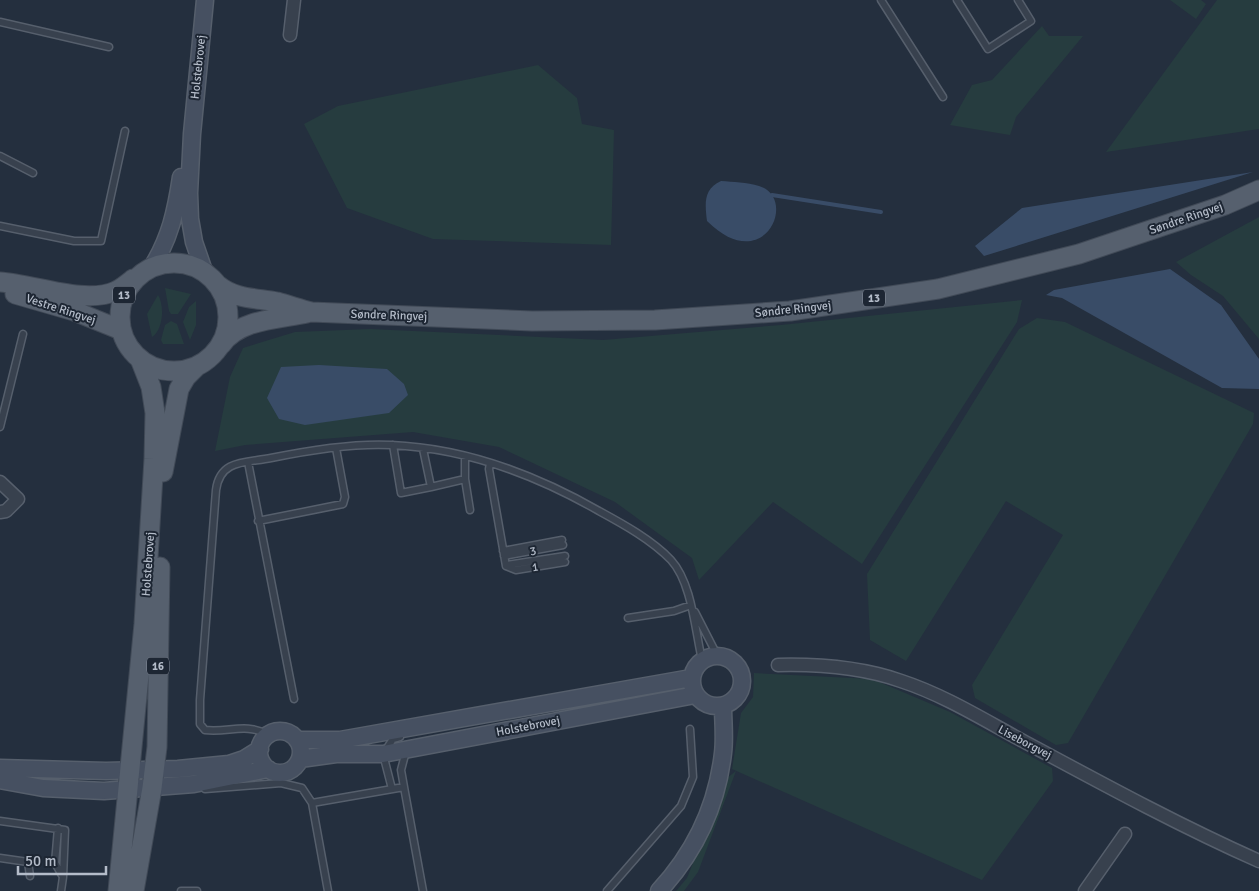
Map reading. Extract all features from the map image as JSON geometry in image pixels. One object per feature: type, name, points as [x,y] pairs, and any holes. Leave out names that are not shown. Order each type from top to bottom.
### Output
[{"type":"main road","name":"Søndre Ringvej","points":[[218,285],[224,290],[239,296],[277,302],[311,312],[532,321],[655,320],[790,311],[938,289],[1079,254],[1225,205],[1259,190]]},
{"type":"main road","name":"13","points":[[121,330],[120,313],[124,296],[146,271],[179,263],[204,272],[218,285],[226,299],[228,315],[226,331],[220,346],[210,358],[196,367]]},
{"type":"main road","name":"Vestre Ringvej","points":[[0,282],[15,283],[61,293],[94,295],[116,291],[146,271]]},
{"type":"main road","name":"Vestre Ringvej","points":[[0,287],[13,294],[74,311],[121,330]]},
{"type":"main road","name":"Søndre Ringvej","points":[[220,346],[229,335],[243,327],[311,312]]},
{"type":"main road","points":[[121,330],[128,346],[140,359],[163,370],[180,371],[196,367]]},
{"type":"main road","name":"Holstebrovej","points":[[118,891],[146,597],[155,413],[151,387],[140,359]]},
{"type":"main road","name":"Holstebrovej","points":[[134,891],[157,747],[163,472],[179,389],[186,377],[196,367]]},
{"type":"street","name":"Holstebrovej","points":[[204,272],[194,242],[190,219],[192,134],[205,0]]},
{"type":"street","points":[[290,36],[294,0]]},
{"type":"street","name":"Holstebrovej","points":[[146,271],[165,247],[177,205],[184,161],[192,134]]},
{"type":"street","points":[[0,482],[18,499],[6,510],[0,512]]},
{"type":"street","points":[[709,658],[731,660],[737,665],[742,681],[737,697],[723,706],[707,705],[695,694],[691,678],[693,671],[709,658]]},
{"type":"street","name":"Liseborgvej","points":[[778,665],[824,665],[858,670],[902,681],[943,699],[1179,824],[1259,861]]},
{"type":"street","name":"Holstebrovej","points":[[297,740],[340,740],[691,678]]},
{"type":"street","name":"Holstebrovej","points":[[300,759],[336,754],[383,754],[695,694]]},
{"type":"street","points":[[659,891],[691,850],[706,820],[716,789],[723,751],[723,706]]},
{"type":"street","points":[[0,780],[42,788],[104,791],[128,789],[153,779],[230,764],[244,759],[260,749],[269,735],[275,732],[287,733],[297,740],[300,746],[300,759],[292,769],[286,772],[274,772],[268,769],[261,760],[260,749]]},
{"type":"street","points":[[0,768],[130,771],[153,779],[194,784],[268,769]]},
{"type":"street","points":[[1085,891],[1125,834]]},
{"type":"lane","points":[[881,0],[943,97]]},
{"type":"lane","points":[[956,0],[988,49],[1031,21],[1018,0]]},
{"type":"lane","points":[[0,22],[109,47]]},
{"type":"lane","points":[[0,226],[74,241],[101,241],[125,131]]},
{"type":"lane","points":[[0,156],[33,173]]},
{"type":"lane","points":[[0,427],[23,334]]},
{"type":"lane","points":[[393,445],[401,493],[465,479]]},
{"type":"lane","points":[[269,735],[258,729],[242,727],[215,731],[205,730],[200,724],[217,482],[223,470],[230,466],[248,462],[336,448],[393,445],[465,456],[541,482],[606,515],[670,559],[677,568],[709,658]]},
{"type":"lane","points":[[258,521],[343,504],[345,497],[336,448]]},
{"type":"lane","points":[[423,449],[431,487]]},
{"type":"lane","points":[[465,456],[465,479],[470,510]]},
{"type":"lane","points":[[248,462],[294,700]]},
{"type":"lane","points":[[490,463],[489,469],[506,566],[565,559]]},
{"type":"lane","points":[[503,553],[562,542]]},
{"type":"lane","points":[[628,618],[691,605]]},
{"type":"lane","points":[[691,605],[709,658]]},
{"type":"lane","points":[[392,789],[383,754],[393,738],[451,728],[463,719]]},
{"type":"lane","points":[[607,891],[681,806],[693,777],[690,729]]},
{"type":"lane","points":[[407,749],[401,770],[423,891]]},
{"type":"lane","points":[[194,784],[199,789],[281,783],[294,784],[302,788],[312,803],[328,891]]},
{"type":"lane","points":[[312,803],[404,787]]},
{"type":"lane","points":[[0,821],[65,830],[61,891]]},
{"type":"lane","points":[[0,858],[28,862],[30,876]]},
{"type":"lane","points":[[181,891],[197,891]]},
{"type":"green space","points":[[1170,0],[1201,0],[1206,4],[1196,19]]},
{"type":"green space","points":[[1217,0],[1259,0],[1259,129],[1106,152]]},
{"type":"green space","points":[[1042,26],[1049,36],[1083,36],[1016,117],[1010,135],[950,125],[972,85],[992,80]]},
{"type":"green space","points":[[538,65],[577,98],[582,124],[614,130],[611,245],[433,239],[347,208],[304,124],[338,106]]},
{"type":"green space","points":[[1259,217],[1259,339],[1223,296],[1191,275],[1176,262]]},
{"type":"green space","points":[[165,288],[191,294],[178,314],[171,314],[169,311]]},
{"type":"green space","points":[[158,295],[162,305],[162,318],[159,329],[152,337],[147,314]]},
{"type":"green space","points":[[1022,300],[1017,322],[862,564],[773,502],[699,580],[692,558],[615,502],[499,447],[413,432],[245,445],[215,451],[230,377],[243,348],[295,332],[370,329],[603,340],[781,325]]},
{"type":"green space","points":[[196,301],[196,325],[190,340],[183,322],[189,307]]},
{"type":"green space","points":[[1037,318],[1065,322],[1254,413],[1253,424],[1068,743],[1056,745],[975,698],[972,685],[1063,535],[1006,501],[906,661],[870,640],[867,574],[1019,329]]},
{"type":"green space","points":[[171,321],[177,324],[184,344],[163,344],[161,340],[165,325]]},
{"type":"green space","points":[[754,673],[872,679],[950,712],[1052,768],[1053,781],[982,880],[732,769],[741,713],[753,697]]},
{"type":"green space","points":[[736,771],[698,872],[684,891],[676,891],[687,878],[727,778]]},
{"type":"water","points":[[1253,172],[984,256],[975,246],[1022,208]]},
{"type":"water","points":[[721,181],[759,186],[771,193],[776,205],[775,217],[769,229],[759,238],[745,241],[727,236],[707,221],[706,198],[711,188]]},
{"type":"water","points":[[1170,269],[1221,305],[1259,359],[1259,389],[1222,388],[1062,298],[1046,295],[1054,290]]},
{"type":"water","points":[[319,365],[387,369],[404,384],[408,395],[389,413],[305,425],[279,419],[267,398],[281,367]]},
{"type":"waterway","points":[[772,195],[881,212]]}]
